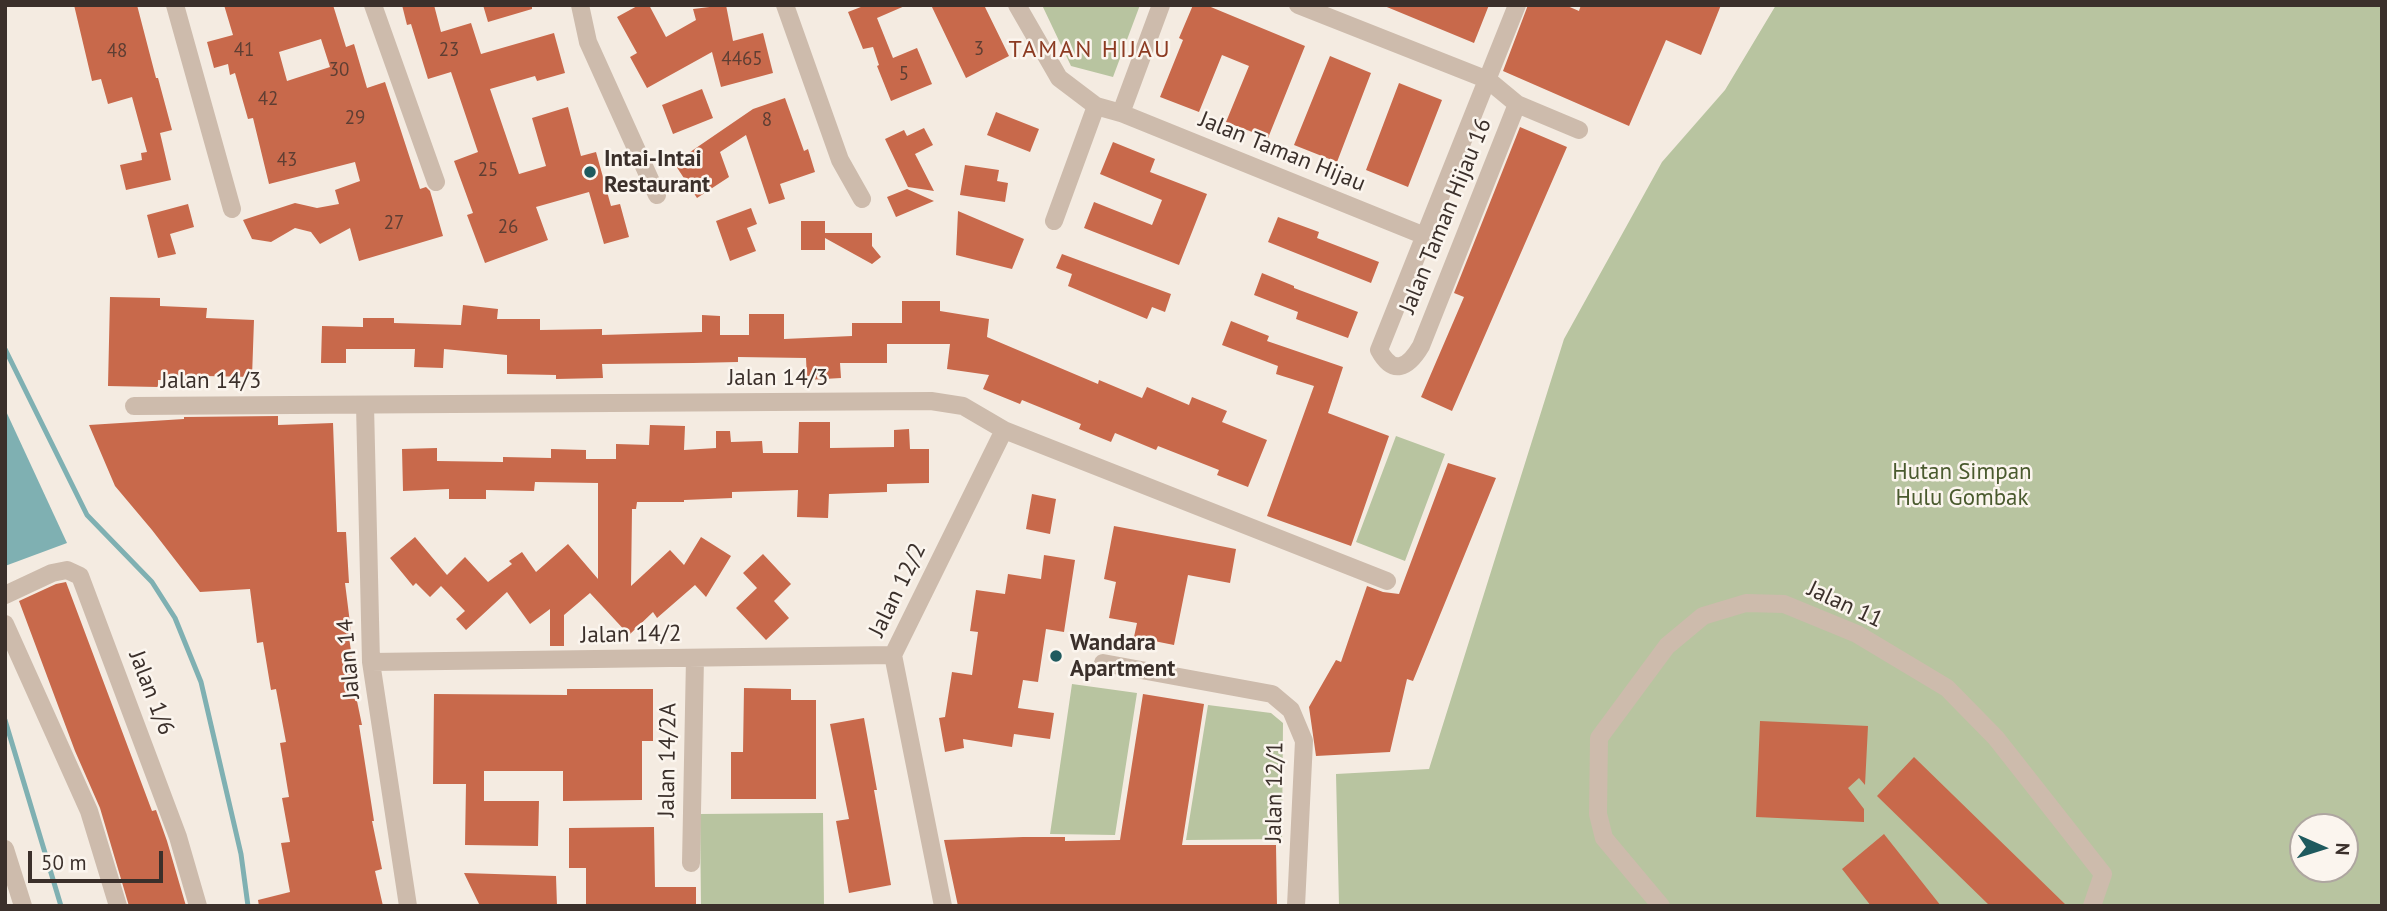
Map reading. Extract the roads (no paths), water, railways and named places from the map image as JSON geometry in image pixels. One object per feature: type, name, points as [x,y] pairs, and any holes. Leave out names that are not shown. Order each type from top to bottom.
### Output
[{"type":"street","points":[[176,5],[232,209]]},
{"type":"street","points":[[373,5],[436,182]]},
{"type":"street","points":[[580,5],[588,42],[656,195]]},
{"type":"street","points":[[785,5],[840,160],[862,200]]},
{"type":"street","name":"Jalan Taman Hijau","points":[[1017,5],[1059,78],[1096,106],[1121,113],[1425,236]]},
{"type":"street","points":[[1121,113],[1161,5]]},
{"type":"street","points":[[1298,5],[1488,80],[1517,104],[1580,130]]},
{"type":"street","points":[[1425,236],[1517,5]]},
{"type":"street","name":"Jalan Taman Hijau 16","points":[[1425,236],[1379,350],[1385,361],[1395,367],[1406,364],[1421,346],[1517,104]]},
{"type":"street","points":[[1054,221],[1096,106]]},
{"type":"street","name":"Jalan 14/3","points":[[134,406],[931,401],[963,406],[1004,430],[1387,581]]},
{"type":"street","name":"Jalan 14","points":[[365,405],[371,663],[408,906]]},
{"type":"street","name":"Jalan 12/2","points":[[943,906],[893,656],[1004,430]]},
{"type":"street","name":"Jalan 1/6","points":[[5,595],[52,573],[67,569],[80,576],[178,837],[198,906]]},
{"type":"street","name":"Jalan 11","points":[[1661,906],[1604,838],[1598,814],[1599,738],[1667,646],[1703,616],[1746,603],[1784,604],[1857,634],[1947,688],[1996,737],[2103,874],[2092,906]]},
{"type":"street","points":[[5,624],[89,811],[118,906]]},
{"type":"street","name":"Jalan 14/2","points":[[371,663],[893,656]]},
{"type":"street","name":"Jalan 14/2A","points":[[691,863],[695,658]]},
{"type":"street","name":"Jalan 12/1","points":[[1103,663],[1272,694],[1291,709],[1304,741],[1296,906]]},
{"type":"street","points":[[5,849],[23,906]]},
{"type":"water","points":[[5,409],[67,543],[5,566]]},
{"type":"waterway","points":[[5,349],[87,515],[152,582],[175,618],[201,682],[241,854],[248,906]]},
{"type":"waterway","points":[[5,720],[61,906]]},
{"type":"place","name":"Intai-Intai Restaurant","points":[[590,172]]},
{"type":"place","name":"Wandara Apartment","points":[[1056,656]]},
{"type":"district","name":"TAMAN HIJAU","points":[[1090,50]]},
{"type":"park label","name":"Hutan Simpan Hulu Gombak","points":[[1962,485]]}]
